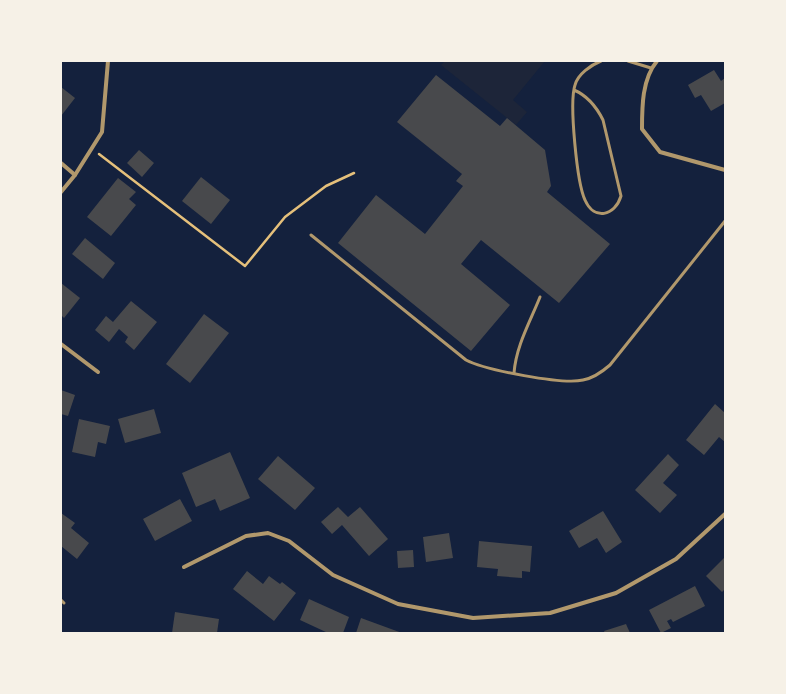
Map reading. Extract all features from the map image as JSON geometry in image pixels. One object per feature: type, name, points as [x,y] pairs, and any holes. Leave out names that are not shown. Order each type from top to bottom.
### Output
[{"type":"street","points":[[61,192],[75,175],[102,132],[108,61]]},
{"type":"street","points":[[657,61],[651,68],[642,100],[642,129],[660,152],[725,170]]},
{"type":"street","points":[[61,163],[75,175]]},
{"type":"street","points":[[61,344],[98,372]]},
{"type":"street","points":[[184,567],[246,536],[268,533],[289,541],[333,575],[398,604],[473,618],[550,612],[616,593],[676,559],[725,514]]},
{"type":"lane","points":[[574,90],[584,94],[598,110],[603,120],[621,196],[619,204],[606,214],[591,210],[584,200],[576,149],[572,101],[575,83],[590,65],[601,61]]},
{"type":"lane","points":[[628,61],[651,68]]},
{"type":"lane","points":[[311,235],[466,360],[477,365],[514,373],[560,380],[583,380],[599,374],[610,365],[725,221]]},
{"type":"lane","points":[[514,373],[515,360],[521,342],[540,297]]},
{"type":"lane","points":[[61,600],[64,603]]},
{"type":"path","points":[[92,149],[245,266],[285,217],[326,186],[354,172]]},
{"type":"shaded area","points":[[445,61],[545,61],[513,100],[527,112],[516,125],[441,65]]},
{"type":"building","points":[[714,70],[721,81],[725,78],[725,103],[711,111],[701,95],[695,98],[688,85]]},
{"type":"building","points":[[436,75],[500,126],[507,118],[545,150],[551,186],[547,192],[610,244],[559,303],[481,240],[461,264],[510,305],[471,351],[338,243],[376,195],[425,234],[463,186],[456,181],[462,174],[397,122]]},
{"type":"building","points":[[61,87],[75,98],[61,116]]},
{"type":"building","points":[[139,150],[154,163],[142,177],[127,163]]},
{"type":"building","points":[[201,177],[230,200],[211,224],[182,201]]},
{"type":"building","points":[[118,178],[136,192],[129,199],[136,205],[111,236],[87,217]]},
{"type":"building","points":[[85,238],[115,263],[103,279],[72,254]]},
{"type":"building","points":[[61,283],[80,298],[64,318],[61,315]]},
{"type":"building","points":[[131,301],[157,322],[134,350],[125,342],[128,337],[119,329],[109,342],[95,330],[106,316],[113,322]]},
{"type":"building","points":[[204,314],[229,333],[190,383],[166,364]]},
{"type":"building","points":[[61,390],[75,395],[68,416],[61,414]]},
{"type":"building","points":[[715,404],[725,413],[725,442],[719,437],[704,455],[686,440]]},
{"type":"building","points":[[154,409],[161,433],[125,443],[118,419]]},
{"type":"building","points":[[79,419],[110,426],[106,444],[98,442],[95,457],[72,452]]},
{"type":"building","points":[[230,452],[250,498],[220,511],[215,499],[196,507],[182,473]]},
{"type":"building","points":[[668,454],[679,465],[663,483],[677,495],[660,513],[635,490]]},
{"type":"building","points":[[278,456],[315,488],[295,510],[258,479]]},
{"type":"building","points":[[180,499],[192,521],[155,541],[143,519]]},
{"type":"building","points":[[338,507],[348,517],[360,507],[388,539],[369,556],[342,525],[332,534],[321,522]]},
{"type":"building","points":[[603,511],[622,542],[606,553],[597,538],[579,548],[569,531]]},
{"type":"building","points":[[61,513],[75,523],[71,528],[89,543],[77,559],[61,546]]},
{"type":"building","points":[[449,533],[453,558],[426,562],[423,537]]},
{"type":"building","points":[[479,541],[532,546],[530,572],[522,571],[522,578],[497,576],[498,569],[477,567]]},
{"type":"building","points":[[413,550],[414,567],[398,568],[397,551]]},
{"type":"building","points":[[725,557],[725,589],[722,592],[706,576]]},
{"type":"building","points":[[247,571],[263,584],[269,576],[280,584],[282,582],[296,593],[274,621],[233,589]]},
{"type":"building","points":[[695,586],[705,606],[673,622],[671,619],[667,621],[671,628],[661,633],[649,610]]},
{"type":"building","points":[[309,599],[349,617],[343,633],[328,633],[300,620]]},
{"type":"building","points":[[175,612],[219,619],[217,633],[172,633]]},
{"type":"building","points":[[361,618],[402,633],[356,633]]},
{"type":"building","points":[[626,624],[630,633],[605,633],[604,631]]}]
